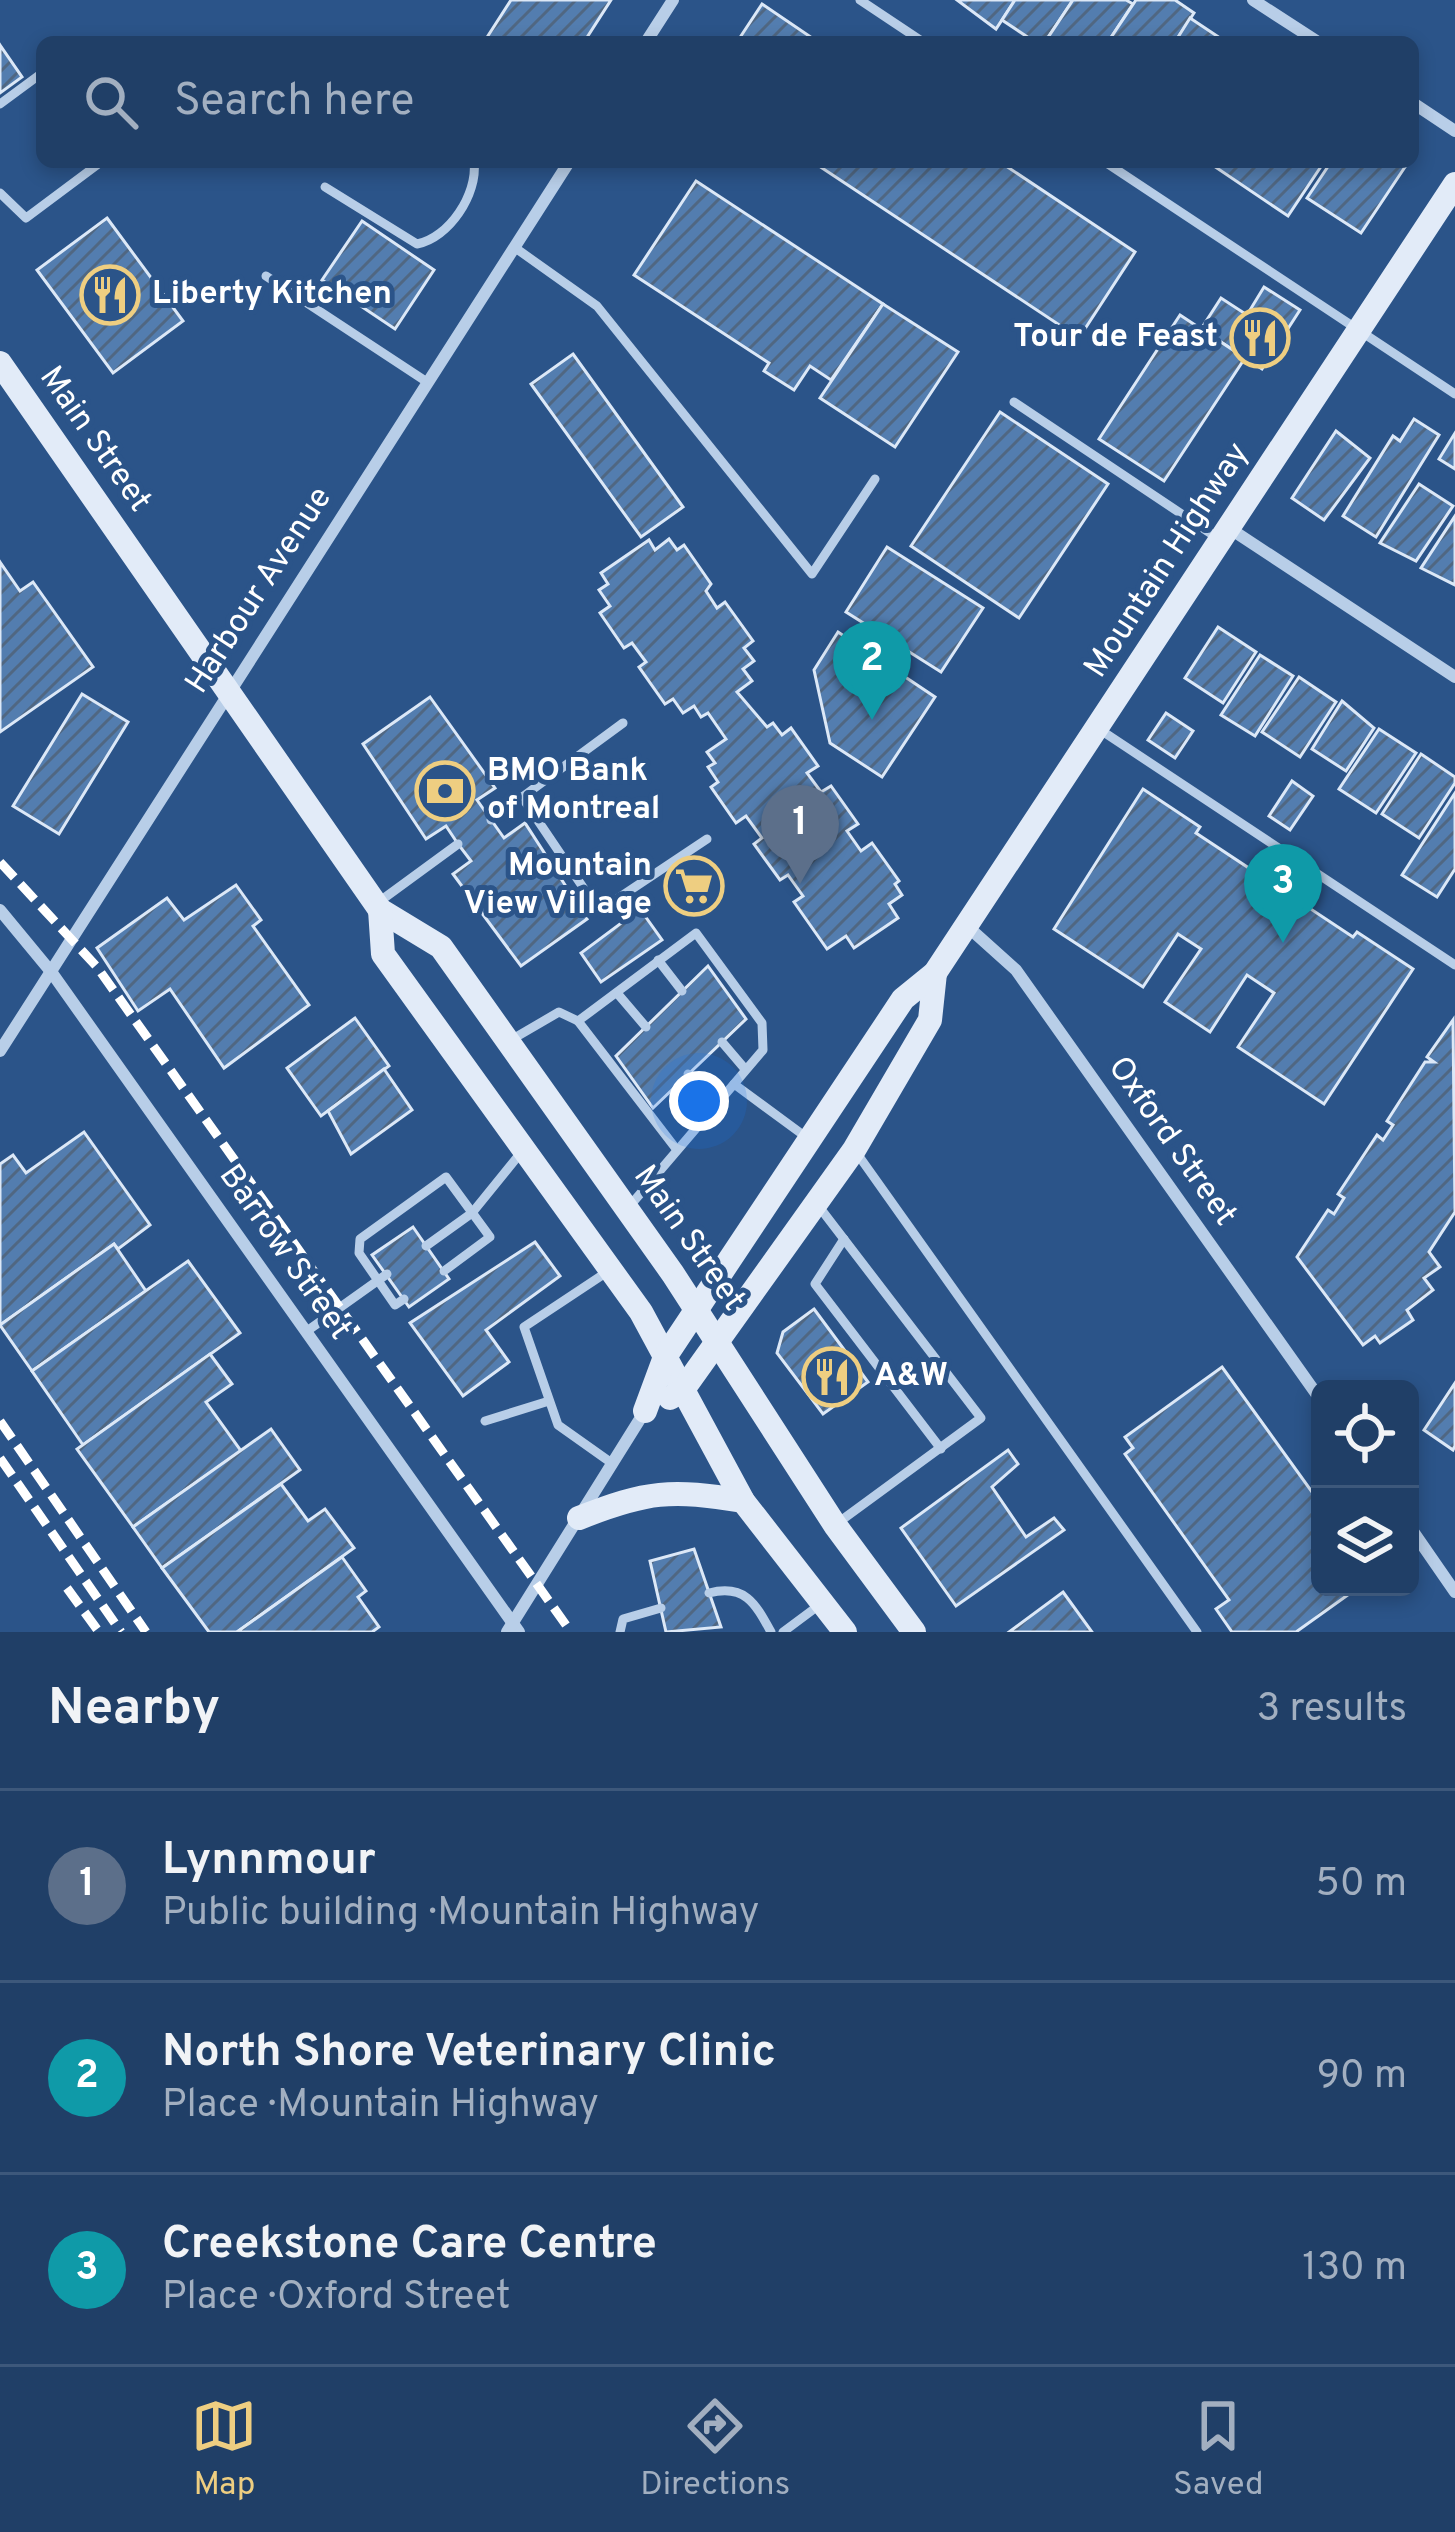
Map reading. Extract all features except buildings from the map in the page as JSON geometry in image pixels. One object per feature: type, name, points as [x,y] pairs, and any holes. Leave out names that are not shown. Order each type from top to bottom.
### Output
[{"type":"main road","name":"Mountain Highway","points":[[645,1411],[665,1357],[903,999],[935,974],[1455,184]]},
{"type":"main road","name":"Main Street","points":[[0,363],[378,907],[441,947],[697,1310],[835,1525],[914,1632]]},
{"type":"main road","name":"Main Street","points":[[378,907],[383,954],[610,1270],[665,1357],[743,1501],[845,1632]]},
{"type":"main road","name":"Mountain Highway","points":[[645,1411],[682,1391],[854,1150],[930,1020],[935,974]]},
{"type":"main road","points":[[579,1518],[624,1500],[675,1490],[743,1501]]},
{"type":"street","points":[[650,36],[673,0]]},
{"type":"street","points":[[1253,0],[1309,36]]},
{"type":"street","points":[[1419,108],[1455,130]]},
{"type":"street","name":"Harbour Avenue","points":[[0,1051],[565,168]]},
{"type":"street","points":[[1225,534],[1455,677]]},
{"type":"street","name":"Barrow Street","points":[[0,910],[52,973],[513,1629]]},
{"type":"street","name":"Oxford Street","points":[[967,926],[1016,970],[1311,1386]]},
{"type":"street","name":"Mountain Highway","points":[[513,1629],[645,1411]]},
{"type":"street","points":[[1419,1540],[1455,1592]]},
{"type":"lane","points":[[860,0],[914,36]]},
{"type":"lane","points":[[0,104],[36,77]]},
{"type":"lane","points":[[0,193],[26,218],[93,168]]},
{"type":"lane","points":[[325,187],[417,244],[448,227],[472,187],[474,168]]},
{"type":"lane","points":[[1114,168],[1455,394]]},
{"type":"lane","points":[[514,248],[597,306],[812,574],[875,479]]},
{"type":"lane","points":[[266,276],[427,382]]},
{"type":"lane","points":[[1014,402],[1225,534]]},
{"type":"lane","points":[[491,820],[623,723]]},
{"type":"lane","points":[[1097,728],[1455,965]]},
{"type":"lane","points":[[522,797],[599,911],[707,839]]},
{"type":"lane","points":[[378,907],[458,844]]},
{"type":"lane","points":[[578,1021],[696,933],[762,1023],[763,1050],[627,1209]]},
{"type":"lane","points":[[658,960],[682,991]]},
{"type":"lane","points":[[617,993],[646,1027]]},
{"type":"lane","points":[[508,1041],[559,1012],[578,1021],[677,1150]]},
{"type":"lane","points":[[722,1042],[746,1070]]},
{"type":"lane","points":[[688,1074],[716,1104]]},
{"type":"lane","points":[[734,1084],[811,1140]]},
{"type":"lane","points":[[426,1246],[472,1213],[524,1150]]},
{"type":"lane","points":[[854,1150],[1196,1632]]},
{"type":"lane","points":[[404,1299],[395,1305],[382,1277],[359,1253],[360,1239],[446,1177],[490,1237],[444,1271]]},
{"type":"lane","points":[[817,1203],[982,1418],[835,1525]]},
{"type":"lane","points":[[844,1239],[815,1284],[940,1448]]},
{"type":"lane","points":[[610,1270],[524,1328],[558,1425],[613,1464]]},
{"type":"lane","points":[[307,1331],[382,1277]]},
{"type":"lane","points":[[485,1421],[550,1401]]},
{"type":"lane","points":[[710,1593],[729,1588],[743,1592],[771,1632]]},
{"type":"lane","points":[[783,1632],[822,1602]]},
{"type":"lane","points":[[620,1632],[623,1618],[661,1608]]},
{"type":"railway","points":[[0,862],[97,967],[571,1632]]},
{"type":"railway","points":[[0,1421],[146,1632]]},
{"type":"railway","points":[[0,1458],[121,1632]]},
{"type":"railway","points":[[67,1588],[99,1632]]},
{"type":"place","name":"Liberty Kitchen","points":[[110,295]]},
{"type":"place","name":"Tour de Feast","points":[[1260,338]]},
{"type":"place","name":"North Shore Veterinary Clinic","points":[[872,720]]},
{"type":"place","name":"BMO Bank of Montreal","points":[[445,791]]},
{"type":"place","name":"Lynnmour","points":[[800,884]]},
{"type":"place","name":"Mountain View Village","points":[[694,886]]},
{"type":"place","name":"Creekstone Care Centre","points":[[1283,943]]},
{"type":"place","name":"A&W","points":[[832,1377]]}]
